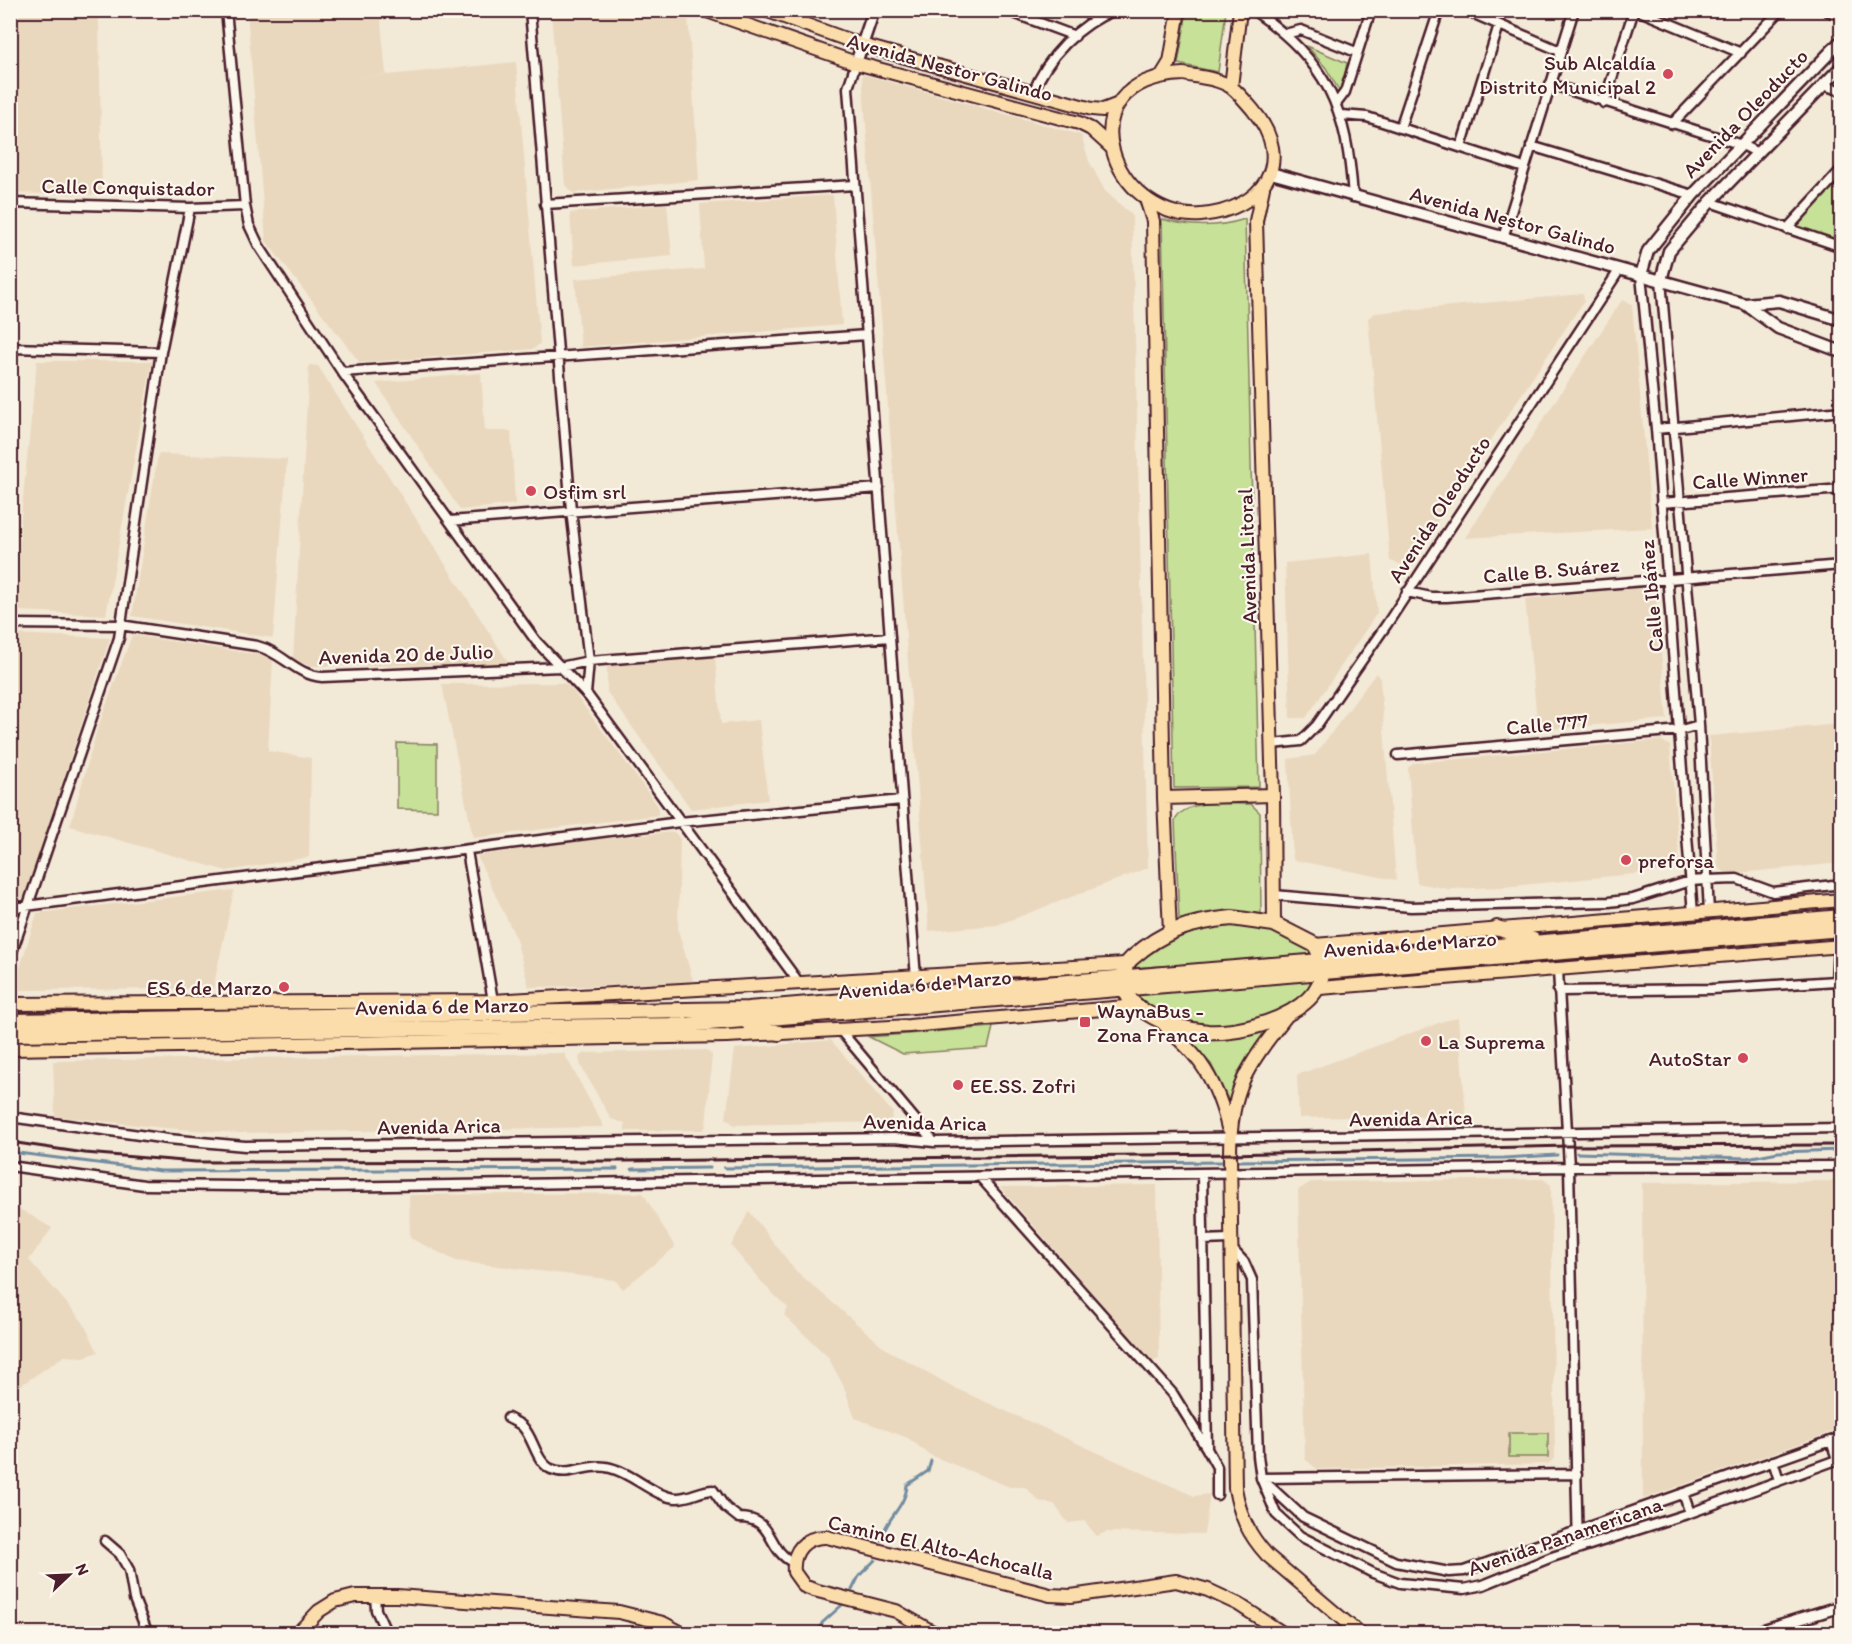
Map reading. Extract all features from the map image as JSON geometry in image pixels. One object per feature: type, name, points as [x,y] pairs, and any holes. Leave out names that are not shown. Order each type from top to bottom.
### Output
[{"type":"highway","name":"Avenida 6 de Marzo","points":[[1323,966],[1540,942],[1842,917]]},
{"type":"highway","points":[[1232,918],[1274,924],[1315,945],[1323,966],[1320,988],[1288,1014],[1248,1028],[1226,1031],[1185,1028],[1161,1021],[1136,1006],[1127,997],[1124,976],[1150,943],[1170,932],[1197,921],[1232,918]]},
{"type":"highway","points":[[1497,928],[1540,942]]},
{"type":"highway","name":"Avenida 6 de Marzo","points":[[10,1021],[726,1010],[1124,976],[1540,956],[1842,929]]},
{"type":"highway","name":"Avenida 6 de Marzo","points":[[10,1034],[684,1025],[741,1021],[1124,976]]},
{"type":"highway","points":[[741,1021],[779,1033]]},
{"type":"main road","name":"Avenida Nestor Galindo","points":[[704,10],[856,63],[1079,123],[1091,129],[1112,148]]},
{"type":"main road","name":"Avenida Nestor Galindo","points":[[765,10],[796,16],[862,45],[1092,109],[1103,110],[1116,105]]},
{"type":"main road","points":[[1162,75],[1170,62],[1179,10]]},
{"type":"main road","points":[[1231,87],[1240,10]]},
{"type":"main road","points":[[1183,74],[1209,79],[1231,87],[1259,118],[1268,135],[1273,156],[1270,173],[1263,188],[1248,202],[1233,208],[1199,215],[1166,209],[1146,199],[1124,174],[1112,148],[1110,118],[1116,105],[1140,83],[1162,75],[1183,74]]},
{"type":"main road","name":"Avenida Litoral","points":[[1263,188],[1256,221],[1274,795],[1274,924]]},
{"type":"main road","points":[[1146,199],[1153,221],[1164,798],[1170,932]]},
{"type":"main road","points":[[1164,798],[1274,795]]},
{"type":"main road","name":"Avenida 6 de Marzo","points":[[1315,945],[1842,900]]},
{"type":"main road","name":"Avenida 6 de Marzo","points":[[1320,988],[1840,946]]},
{"type":"main road","name":"Avenida 6 de Marzo","points":[[10,1004],[494,1001],[916,978],[1124,976]]},
{"type":"main road","name":"Avenida 6 de Marzo","points":[[10,1049],[565,1041],[779,1033],[909,1026],[1136,1006]]},
{"type":"main road","points":[[1288,1014],[1244,1074],[1234,1101],[1230,1138],[1230,1243],[1226,1269],[1231,1317],[1234,1469],[1243,1523],[1267,1555],[1360,1634]]},
{"type":"main road","points":[[1161,1021],[1195,1056],[1212,1081],[1223,1108],[1230,1138]]},
{"type":"main road","name":"Camino El Alto-Achocalla","points":[[794,1563],[796,1553],[809,1539],[827,1537],[1050,1595],[1071,1596],[1176,1581],[1208,1590],[1238,1604],[1284,1634]]},
{"type":"main road","points":[[794,1563],[799,1580],[814,1590],[896,1611],[936,1634]]},
{"type":"main road","points":[[297,1634],[308,1620],[335,1602],[355,1596],[619,1612],[663,1623],[684,1634]]},
{"type":"street","points":[[226,10],[245,206],[249,225],[258,246],[342,372],[536,641],[586,694],[800,985]]},
{"type":"street","points":[[530,10],[571,510],[589,661],[586,694]]},
{"type":"street","points":[[874,10],[848,88],[916,978]]},
{"type":"street","points":[[1005,10],[1022,13],[1075,36]]},
{"type":"street","points":[[1034,93],[1041,73],[1050,59],[1103,13],[1115,10]]},
{"type":"street","points":[[1252,10],[1285,34],[1311,60],[1336,104],[1348,143],[1353,197]]},
{"type":"street","points":[[1336,104],[1345,92],[1371,10]]},
{"type":"street","points":[[1400,128],[1439,10]]},
{"type":"street","points":[[1465,10],[1560,51]]},
{"type":"street","points":[[1503,238],[1574,10]]},
{"type":"street","points":[[1604,102],[1635,10],[1740,53]]},
{"type":"street","points":[[1672,124],[1781,10]]},
{"type":"street","points":[[1828,10],[1842,15]]},
{"type":"street","points":[[1461,147],[1499,26]]},
{"type":"street","points":[[1285,34],[1300,30],[1356,52]]},
{"type":"street","name":"Avenida Oleoducto","points":[[1641,275],[1648,251],[1693,195],[1842,40]]},
{"type":"street","name":"Avenida Oleoducto","points":[[1661,280],[1669,251],[1710,202],[1842,66]]},
{"type":"street","points":[[1550,84],[1742,144],[1758,153]]},
{"type":"street","points":[[1823,85],[1842,91]]},
{"type":"street","points":[[1341,115],[1367,117],[1524,168]]},
{"type":"street","points":[[1531,146],[1693,195]]},
{"type":"street","points":[[1787,229],[1842,170]]},
{"type":"street","name":"Avenida Nestor Galindo","points":[[1270,173],[1745,304],[1778,328],[1842,352]]},
{"type":"street","points":[[545,204],[855,185]]},
{"type":"street","points":[[1710,202],[1842,247]]},
{"type":"street","name":"Calle Conquistador","points":[[10,203],[190,208],[245,206]]},
{"type":"street","points":[[10,958],[119,638],[161,352],[190,208]]},
{"type":"street","name":"Avenida Oleoducto","points":[[1272,744],[1301,741],[1313,730],[1620,269]]},
{"type":"street","name":"Calle Ibáñez","points":[[1641,275],[1681,730],[1693,914]]},
{"type":"street","name":"Calle Ibáñez","points":[[1661,280],[1699,724],[1709,912]]},
{"type":"street","name":"Avenida Nestor Galindo","points":[[1745,304],[1779,301],[1842,320]]},
{"type":"street","points":[[342,372],[867,335]]},
{"type":"street","points":[[10,348],[161,352]]},
{"type":"street","points":[[1656,429],[1842,411]]},
{"type":"street","points":[[450,521],[879,488]]},
{"type":"street","name":"Calle Winner","points":[[1661,503],[1842,489]]},
{"type":"street","name":"Calle B. Suárez","points":[[1407,592],[1431,597],[1447,597],[1842,565]]},
{"type":"street","name":"Avenida 20 de Julio","points":[[10,624],[120,625],[257,646],[270,649],[297,669],[311,676],[322,677],[560,667],[589,661],[890,636]]},
{"type":"street","name":"Calle 777","points":[[1398,755],[1681,730],[1699,724]]},
{"type":"street","points":[[10,908],[680,822],[903,800]]},
{"type":"street","points":[[467,851],[494,1001]]},
{"type":"street","points":[[1274,895],[1411,907],[1609,902],[1633,899],[1690,881],[1706,880],[1737,879],[1773,892],[1842,884]]},
{"type":"street","points":[[1840,946],[1836,981],[1842,991]]},
{"type":"street","points":[[1558,970],[1569,1167],[1578,1549]]},
{"type":"street","points":[[1558,991],[1712,989],[1836,981]]},
{"type":"street","points":[[840,1030],[934,1142]]},
{"type":"street","name":"Avenida Arica","points":[[10,1117],[168,1139],[245,1146],[894,1138],[934,1142],[1842,1128]]},
{"type":"street","points":[[10,1166],[144,1185],[324,1187],[1569,1167],[1842,1166]]},
{"type":"street","points":[[1202,1174],[1207,1449]]},
{"type":"street","points":[[980,1177],[1173,1394],[1217,1467],[1217,1495]]},
{"type":"street","points":[[1203,1240],[1230,1243]]},
{"type":"street","name":"Avenida Panamericana","points":[[1230,1243],[1244,1262],[1252,1280],[1258,1456],[1261,1478],[1276,1514],[1300,1536],[1373,1573],[1400,1583],[1464,1589],[1483,1585],[1578,1549],[1690,1513],[1839,1459]]},
{"type":"street","points":[[508,1418],[524,1428],[540,1458],[550,1469],[565,1472],[587,1466],[606,1466],[634,1476],[663,1495],[678,1498],[713,1490],[725,1507],[739,1518],[752,1518],[764,1525],[782,1558],[794,1563]]},
{"type":"street","name":"Avenida Panamericana","points":[[1261,1478],[1304,1517],[1396,1562],[1415,1567],[1464,1570],[1842,1437]]},
{"type":"street","points":[[1831,1441],[1839,1459]]},
{"type":"street","points":[[1773,1461],[1779,1480]]},
{"type":"street","points":[[1261,1478],[1577,1474]]},
{"type":"street","points":[[1683,1493],[1690,1513]]},
{"type":"street","points":[[105,1541],[120,1554],[129,1570],[134,1599],[148,1634]]},
{"type":"street","points":[[375,1596],[376,1610],[387,1634]]},
{"type":"street","points":[[1751,1634],[1842,1606]]},
{"type":"street","points":[[1831,1634],[1842,1631]]},
{"type":"shaded area","points":[[675,10],[688,15],[699,180],[573,193],[565,185],[551,11]]},
{"type":"shaded area","points":[[11,11],[96,11],[99,22],[102,195],[11,193],[11,12],[38,15]]},
{"type":"shaded area","points":[[247,11],[380,11],[386,75],[348,79],[516,62],[540,343],[534,349],[360,363],[266,241]]},
{"type":"shaded area","points":[[862,74],[1081,135],[1089,161],[1105,191],[1132,215],[1148,868],[997,925],[929,931]]},
{"type":"shaded area","points":[[833,195],[842,325],[581,347],[575,279],[704,269],[700,204]]},
{"type":"shaded area","points":[[667,204],[672,256],[574,265],[570,213]]},
{"type":"shaded area","points":[[1583,294],[1584,301],[1407,566],[1390,561],[1368,318],[1375,313]]},
{"type":"shaded area","points":[[1622,300],[1632,305],[1652,528],[1465,538]]},
{"type":"shaded area","points":[[37,361],[152,361],[106,615],[19,611],[20,527]]},
{"type":"shaded area","points":[[309,365],[318,366],[510,665],[313,666],[293,661]]},
{"type":"shaded area","points":[[481,373],[485,431],[511,431],[515,504],[460,510],[376,383]]},
{"type":"shaded area","points":[[158,454],[287,459],[273,638],[132,616]]},
{"type":"shaded area","points":[[1372,554],[1377,613],[1306,718],[1290,718],[1285,563]]},
{"type":"shaded area","points":[[1655,586],[1667,719],[1538,730],[1525,599]]},
{"type":"shaded area","points":[[11,634],[110,638],[24,898],[11,900]]},
{"type":"shaded area","points":[[132,635],[273,657],[268,751],[311,758],[309,857],[227,871],[70,826],[97,730]]},
{"type":"shaded area","points":[[715,657],[721,724],[759,720],[768,800],[691,809],[607,692],[607,664]]},
{"type":"shaded area","points":[[1376,673],[1380,679],[1396,880],[1293,860],[1288,759],[1315,755]]},
{"type":"shaded area","points":[[563,683],[570,687],[658,806],[658,815],[473,838],[442,684]]},
{"type":"shaded area","points":[[1841,724],[1841,863],[1728,874],[1718,868],[1709,736]]},
{"type":"shaded area","points":[[1661,740],[1670,746],[1680,865],[1674,870],[1503,887],[1448,889],[1417,883],[1408,768],[1414,763]]},
{"type":"shaded area","points":[[674,832],[680,839],[678,930],[694,984],[529,987],[515,936],[477,856],[572,841]]},
{"type":"shaded area","points":[[234,890],[213,989],[13,990],[37,913]]},
{"type":"shaded area","points":[[1458,1018],[1466,1115],[1299,1118],[1297,1075],[1444,1021]]},
{"type":"shaded area","points":[[831,1040],[893,1113],[890,1122],[734,1125],[726,1118],[735,1049]]},
{"type":"shaded area","points":[[706,1050],[712,1055],[706,1126],[703,1130],[625,1131],[625,1123],[611,1119],[581,1066],[579,1057],[584,1053]]},
{"type":"shaded area","points":[[564,1053],[604,1127],[239,1133],[164,1128],[55,1116],[53,1061]]},
{"type":"shaded area","points":[[1543,1179],[1551,1185],[1555,1458],[1548,1464],[1317,1469],[1305,1459],[1298,1190],[1311,1182]]},
{"type":"shaded area","points":[[1841,1181],[1841,1429],[1643,1499],[1642,1183]]},
{"type":"shaded area","points":[[1157,1185],[1159,1359],[1152,1362],[1000,1187]]},
{"type":"shaded area","points":[[643,1193],[675,1247],[623,1289],[615,1280],[456,1261],[410,1238],[409,1195]]},
{"type":"shaded area","points":[[11,1204],[52,1228],[29,1260],[83,1322],[98,1352],[84,1357],[64,1356],[11,1392]]},
{"type":"shaded area","points":[[749,1211],[796,1271],[886,1349],[957,1389],[1194,1496],[1210,1494],[1204,1534],[1106,1532],[1097,1536],[1084,1521],[1068,1523],[1054,1504],[1039,1501],[1025,1487],[1010,1487],[930,1455],[908,1438],[855,1418],[843,1385],[828,1357],[784,1315],[788,1308],[766,1287],[731,1246]]},
{"type":"green space","points":[[1187,11],[1226,11],[1218,72],[1178,64]]},
{"type":"green space","points":[[1307,46],[1347,63],[1341,94],[1326,68]]},
{"type":"green space","points":[[1841,175],[1841,245],[1795,228],[1795,225]]},
{"type":"green space","points":[[1162,219],[1182,224],[1203,225],[1224,224],[1245,219],[1259,787],[1174,788]]},
{"type":"green space","points":[[397,743],[437,744],[437,810],[397,809]]},
{"type":"green space","points":[[1251,804],[1260,813],[1261,915],[1208,913],[1179,920],[1175,820],[1189,808],[1199,805]]},
{"type":"green space","points":[[1237,923],[1290,936],[1300,941],[1315,956],[1131,968],[1154,949],[1180,936],[1207,927]]},
{"type":"green space","points":[[1316,977],[1302,996],[1283,1008],[1246,1022],[1225,1025],[1185,1022],[1166,1016],[1148,1007],[1133,994]]},
{"type":"green space","points":[[993,1027],[988,1048],[903,1054],[869,1037]]},
{"type":"green space","points":[[1270,1029],[1238,1072],[1229,1101],[1211,1064],[1182,1034],[1226,1038]]},
{"type":"green space","points":[[1509,1433],[1548,1433],[1548,1457],[1509,1457]]},
{"type":"waterway","points":[[1577,1153],[1747,1158],[1778,1152],[1842,1150]]},
{"type":"waterway","points":[[10,1152],[161,1171],[617,1169]]},
{"type":"waterway","points":[[1237,1161],[1504,1158],[1557,1155]]},
{"type":"waterway","points":[[724,1168],[1221,1162]]},
{"type":"waterway","points":[[632,1169],[710,1168]]},
{"type":"waterway","points":[[881,1540],[903,1500],[907,1485],[928,1471],[931,1461]]},
{"type":"waterway","points":[[852,1590],[859,1576],[875,1560]]},
{"type":"waterway","points":[[818,1634],[822,1623],[842,1605]]},
{"type":"railway","points":[[10,1142],[85,1153],[196,1162],[626,1161],[1230,1154],[1568,1146],[1842,1145]]},
{"type":"place","name":"Sub Alcaldía Distrito Municipal 2","points":[[1668,74]]},
{"type":"place","name":"Osfim srl","points":[[531,491]]},
{"type":"place","name":"preforsa","points":[[1626,860]]},
{"type":"place","name":"ES 6 de Marzo","points":[[284,987]]},
{"type":"place","name":"WaynaBus - Zona Franca","points":[[1085,1022]]},
{"type":"place","name":"La Suprema","points":[[1426,1041]]},
{"type":"place","name":"AutoStar","points":[[1743,1058]]},
{"type":"place","name":"EE.SS. Zofri","points":[[958,1085]]}]
